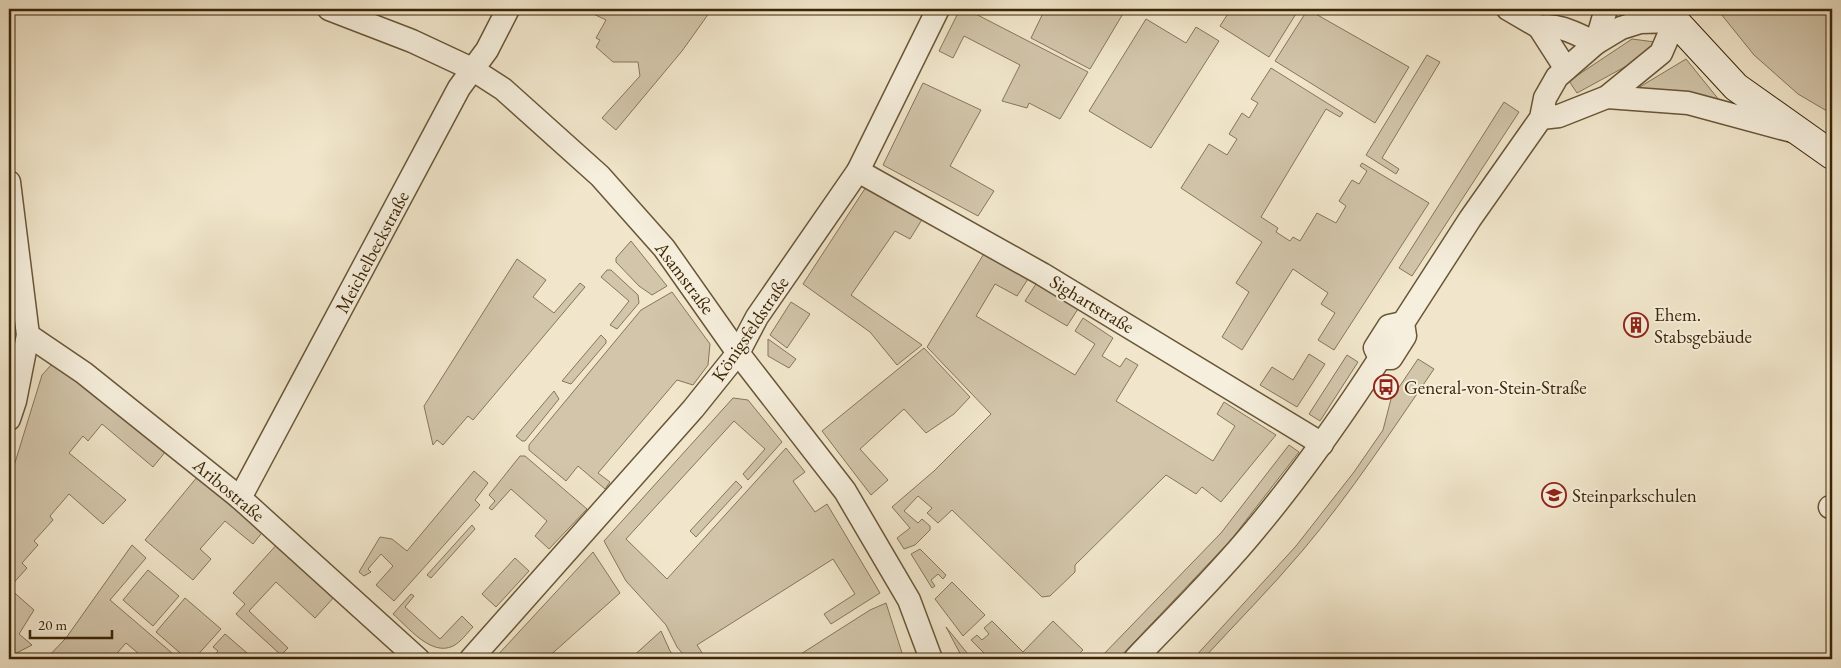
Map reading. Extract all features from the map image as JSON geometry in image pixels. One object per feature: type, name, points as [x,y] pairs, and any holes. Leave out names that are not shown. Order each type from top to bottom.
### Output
[{"type":"main road","points":[[1672,15],[1736,86],[1832,155]]},
{"type":"street","name":"Asamstraße","points":[[329,9],[412,41],[472,69],[503,89],[600,176],[664,248],[738,352],[845,491],[909,600],[931,659]]},
{"type":"street","name":"Meichelbeckstraße","points":[[240,498],[459,88],[487,50],[508,9]]},
{"type":"street","name":"Königsfeldstraße","points":[[471,659],[694,409],[738,352],[757,317],[858,171],[938,9]]},
{"type":"street","points":[[1508,9],[1539,28],[1566,69]]},
{"type":"street","points":[[1596,43],[1606,9]]},
{"type":"street","points":[[1135,659],[1210,582],[1254,531],[1322,444],[1380,358],[1391,358],[1399,347],[1405,336],[1402,323],[1470,219],[1541,118],[1545,98],[1552,85],[1566,69],[1596,43],[1621,28],[1672,15],[1661,53],[1607,97],[1560,116],[1541,118]]},
{"type":"street","points":[[1539,28],[1548,26],[1568,30],[1596,43]]},
{"type":"street","points":[[1607,97],[1688,103],[1799,133]]},
{"type":"street","name":"Sighartstraße","points":[[858,171],[1042,274],[1322,444]]},
{"type":"street","points":[[9,182],[28,335],[15,401],[9,419]]},
{"type":"street","name":"Aribostraße","points":[[28,335],[47,346],[91,379],[240,498],[418,659]]},
{"type":"shaded area","points":[[583,9],[712,9],[682,51],[616,130],[602,118],[640,76],[638,62],[613,62],[596,47],[600,40],[596,38],[606,20]]},
{"type":"shaded area","points":[[960,9],[966,9],[1088,72],[1060,119],[1029,103],[1027,108],[1002,101],[1020,65],[964,36],[953,58],[939,51]]},
{"type":"shaded area","points":[[1045,9],[1117,9],[1124,12],[1090,69],[1031,38]]},
{"type":"shaded area","points":[[1231,9],[1299,9],[1269,57],[1220,26]]},
{"type":"shaded area","points":[[1308,9],[1316,9],[1314,13],[1409,67],[1375,123],[1275,61]]},
{"type":"shaded area","points":[[1717,9],[1832,9],[1832,114],[1798,94],[1754,55]]},
{"type":"shaded area","points":[[1146,19],[1186,43],[1196,27],[1219,41],[1151,148],[1089,111]]},
{"type":"shaded area","points":[[1632,39],[1655,42],[1643,57],[1577,93],[1569,81]]},
{"type":"shaded area","points":[[1427,55],[1440,62],[1382,158],[1399,169],[1396,174],[1366,155]]},
{"type":"shaded area","points":[[1686,59],[1724,106],[1633,91]]},
{"type":"shaded area","points":[[1271,68],[1343,113],[1340,117],[1326,109],[1261,217],[1278,228],[1276,232],[1290,241],[1293,237],[1300,241],[1317,213],[1336,223],[1346,206],[1339,201],[1352,180],[1359,184],[1367,171],[1360,166],[1362,163],[1429,203],[1334,350],[1318,340],[1335,313],[1321,304],[1328,293],[1293,269],[1242,350],[1222,337],[1249,292],[1236,283],[1262,242],[1181,188],[1209,144],[1227,155],[1237,139],[1229,134],[1242,113],[1249,118],[1258,103],[1251,99]]},
{"type":"shaded area","points":[[923,83],[981,110],[950,166],[994,191],[978,216],[883,165]]},
{"type":"shaded area","points":[[1504,102],[1519,112],[1412,276],[1399,268]]},
{"type":"shaded area","points":[[866,187],[923,218],[910,239],[895,231],[851,295],[922,345],[897,365],[870,332],[803,284]]},
{"type":"shaded area","points":[[631,241],[667,286],[652,295],[639,286],[616,262],[616,258]]},
{"type":"shaded area","points":[[985,252],[1028,279],[1017,296],[995,284],[976,316],[1075,375],[1095,344],[1075,331],[1083,318],[1113,338],[1102,356],[1120,367],[1126,358],[1138,365],[1116,401],[1213,461],[1235,426],[1217,414],[1224,402],[1276,435],[1221,502],[1202,487],[1196,494],[1166,475],[1075,565],[1075,572],[1050,596],[1042,597],[952,510],[938,523],[927,513],[932,508],[918,496],[904,511],[918,523],[922,519],[930,526],[930,530],[915,545],[904,549],[897,538],[910,528],[892,507],[934,471],[991,414],[927,347]]},
{"type":"shaded area","points":[[517,259],[546,280],[533,297],[554,313],[580,283],[585,287],[473,420],[468,416],[443,445],[437,440],[433,445],[424,406]]},
{"type":"shaded area","points":[[607,270],[611,270],[638,295],[639,303],[617,329],[610,325],[629,301],[601,277]]},
{"type":"shaded area","points":[[1036,284],[1078,309],[1067,326],[1025,301]]},
{"type":"shaded area","points":[[672,292],[710,344],[708,365],[693,385],[677,380],[598,473],[610,482],[605,489],[578,466],[566,481],[529,450],[529,445],[641,310]]},
{"type":"shaded area","points":[[791,302],[810,314],[787,348],[770,335]]},
{"type":"shaded area","points":[[601,335],[606,340],[606,343],[571,384],[562,381]]},
{"type":"shaded area","points":[[768,339],[796,359],[789,368],[768,356]]},
{"type":"shaded area","points":[[924,348],[970,397],[954,414],[926,433],[904,409],[860,449],[888,480],[871,495],[822,431]]},
{"type":"shaded area","points":[[1309,354],[1325,364],[1297,407],[1260,385],[1272,367],[1293,380]]},
{"type":"shaded area","points":[[1347,355],[1358,362],[1320,421],[1309,414]]},
{"type":"shaded area","points":[[1418,359],[1434,369],[1338,506],[1291,564],[1203,659],[1193,659],[1296,546],[1354,472],[1383,430],[1391,399]]},
{"type":"shaded area","points":[[52,364],[62,367],[166,451],[153,467],[102,424],[88,441],[83,436],[69,453],[126,500],[103,524],[69,494],[50,516],[53,520],[34,541],[38,545],[22,563],[27,568],[9,588],[9,482],[42,375]]},
{"type":"shaded area","points":[[554,391],[559,399],[525,441],[522,441],[516,436]]},
{"type":"shaded area","points":[[733,398],[748,400],[782,442],[748,480],[743,474],[765,449],[734,421],[626,539],[667,579],[786,448],[805,472],[793,481],[815,512],[827,504],[880,593],[831,624],[824,614],[855,594],[833,559],[697,645],[706,659],[687,659],[677,647],[666,625],[626,581],[604,541]]},
{"type":"shaded area","points":[[1289,445],[1299,452],[1230,541],[1118,659],[1099,659],[1221,533]]},
{"type":"shaded area","points":[[520,456],[525,456],[587,509],[549,549],[535,536],[547,521],[511,489],[492,510],[489,508],[495,501],[489,495]]},
{"type":"shaded area","points":[[474,471],[488,483],[475,500],[480,505],[394,601],[376,585],[393,566],[381,554],[368,569],[371,572],[364,576],[359,572],[380,537],[392,539],[407,551]]},
{"type":"shaded area","points":[[198,476],[265,529],[253,544],[225,521],[200,549],[211,559],[193,580],[145,540]]},
{"type":"shaded area","points":[[736,481],[742,487],[696,537],[690,531]]},
{"type":"shaded area","points":[[472,525],[475,529],[431,578],[427,575]]},
{"type":"shaded area","points":[[280,541],[336,595],[315,618],[276,582],[249,611],[288,648],[281,655],[236,614],[245,604],[233,593]]},
{"type":"shaded area","points":[[132,545],[146,558],[110,600],[179,659],[145,659],[126,643],[112,659],[46,659],[66,638]]},
{"type":"shaded area","points":[[920,549],[946,575],[943,579],[938,574],[931,580],[935,586],[932,588],[911,554]]},
{"type":"shaded area","points":[[593,552],[620,593],[546,659],[494,659]]},
{"type":"shaded area","points":[[515,558],[529,571],[496,607],[482,594]]},
{"type":"shaded area","points":[[148,570],[179,596],[153,626],[123,600]]},
{"type":"shaded area","points":[[952,582],[985,615],[963,636],[935,599]]},
{"type":"shaded area","points":[[9,588],[34,610],[19,634],[32,645],[9,657]]},
{"type":"shaded area","points":[[411,594],[414,596],[405,607],[440,639],[462,616],[473,627],[453,646],[445,648],[428,644],[393,614]]},
{"type":"shaded area","points":[[185,598],[221,629],[194,659],[187,659],[156,632]]},
{"type":"shaded area","points":[[886,603],[904,659],[793,659],[870,610]]},
{"type":"shaded area","points":[[992,621],[1023,652],[1053,621],[1083,650],[1074,659],[990,659],[971,640],[977,635],[982,640],[989,634],[984,628]]},
{"type":"shaded area","points":[[946,627],[972,659],[963,659]]},
{"type":"shaded area","points":[[661,631],[670,651],[676,659],[630,659]]},
{"type":"shaded area","points":[[225,634],[254,659],[211,659],[218,651],[213,647]]},
{"type":"place","name":"Ehem. Stabsgebäude","points":[[1636,325]]},
{"type":"place","name":"General-von-Stein-Straße","points":[[1386,387]]},
{"type":"place","name":"Steinparkschulen","points":[[1554,495]]}]
